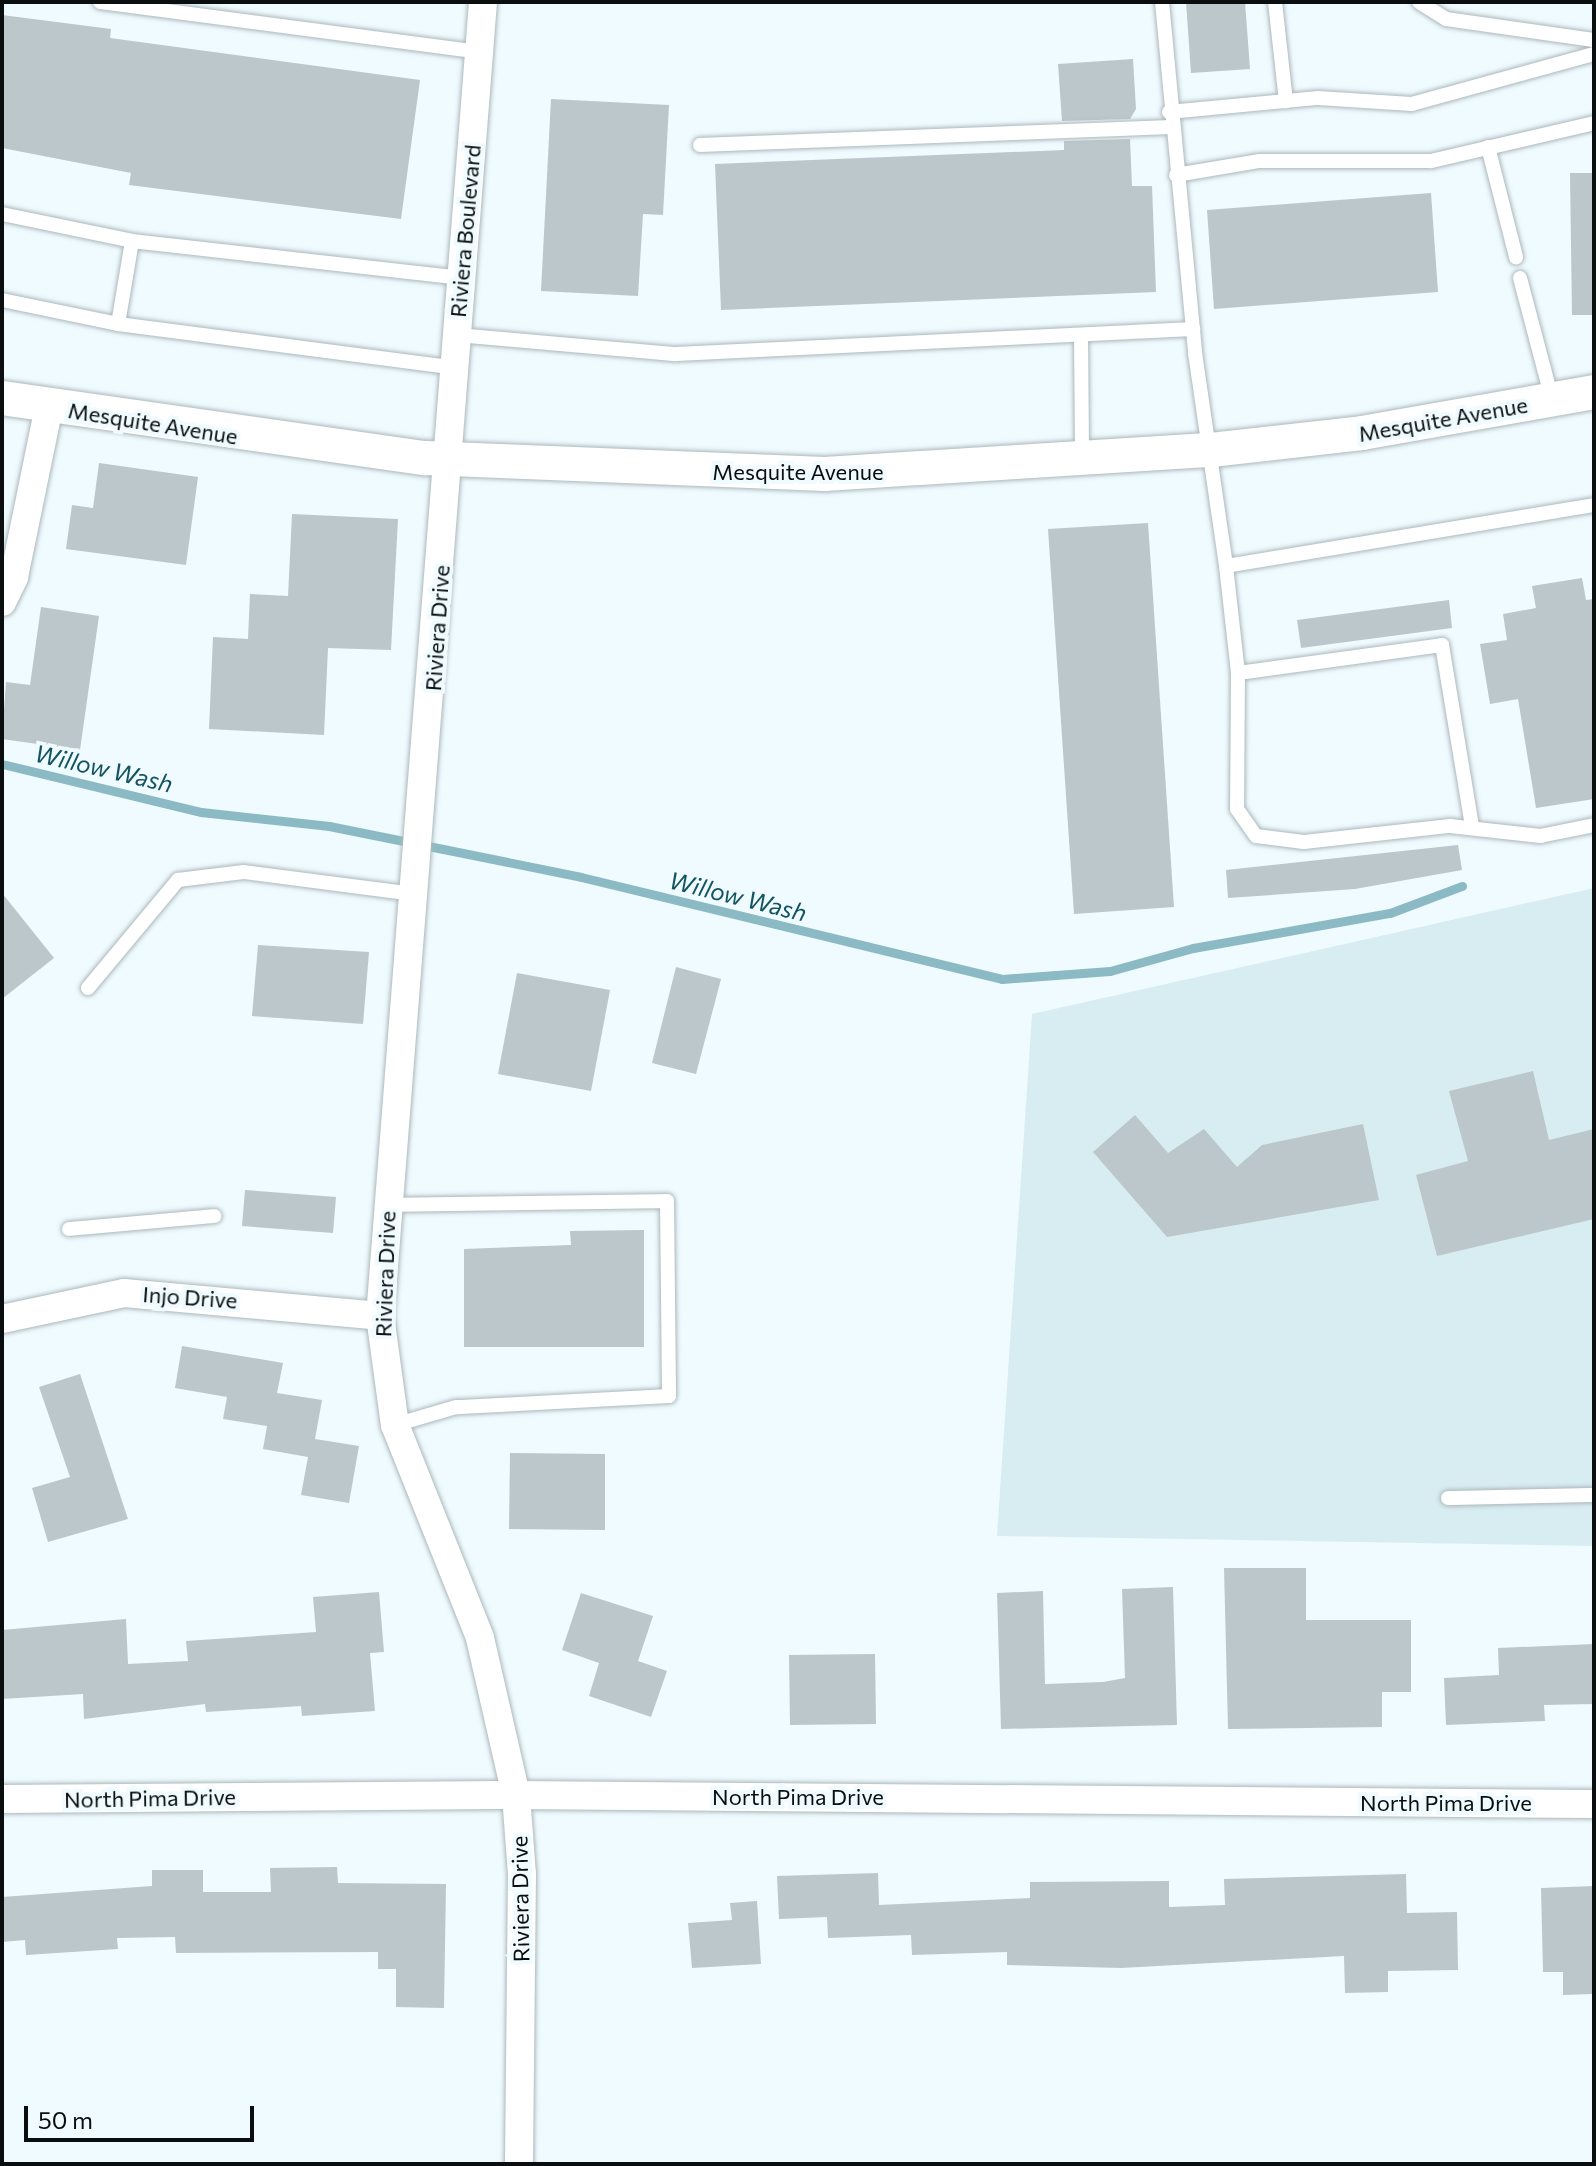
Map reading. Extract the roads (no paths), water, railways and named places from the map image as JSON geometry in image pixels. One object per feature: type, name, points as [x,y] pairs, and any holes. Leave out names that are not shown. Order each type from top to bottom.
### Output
[{"type":"street","name":"Riviera Boulevard","points":[[449,459],[483,2]]},
{"type":"street","name":"Mesquite Avenue","points":[[2,398],[49,407],[449,459],[825,474],[1082,463],[1211,450],[1594,392]]},
{"type":"street","points":[[2,602],[14,577],[49,407]]},
{"type":"street","name":"Riviera Drive","points":[[449,459],[380,1316],[395,1425],[480,1638],[516,1795],[522,1874],[519,2164]]},
{"type":"street","name":"Injo Drive","points":[[2,1319],[124,1293],[380,1316]]},
{"type":"street","name":"North Pima Drive","points":[[2,1799],[516,1795],[1594,1804]]},
{"type":"lane","points":[[100,2],[480,52]]},
{"type":"lane","points":[[1162,2],[1170,120],[1193,329],[1238,673],[1237,809],[1256,836],[1304,842],[1472,827],[1540,836],[1594,825]]},
{"type":"lane","points":[[1275,2],[1286,101]]},
{"type":"lane","points":[[1419,2],[1446,19],[1594,40]]},
{"type":"lane","points":[[700,145],[1170,120],[1286,101],[1412,104],[1594,54]]},
{"type":"lane","points":[[1176,175],[1260,161],[1431,161],[1594,123]]},
{"type":"lane","points":[[1488,147],[1516,257]]},
{"type":"lane","points":[[2,214],[132,241],[462,278]]},
{"type":"lane","points":[[118,324],[132,241]]},
{"type":"lane","points":[[1520,278],[1552,400]]},
{"type":"lane","points":[[2,300],[118,324],[455,368]]},
{"type":"lane","points":[[457,335],[676,354],[1193,329]]},
{"type":"lane","points":[[1081,335],[1082,463]]},
{"type":"lane","points":[[1226,566],[1594,505]]},
{"type":"lane","points":[[1238,673],[1442,645],[1472,827]]},
{"type":"lane","points":[[88,988],[178,880],[244,872],[413,894]]},
{"type":"lane","points":[[387,1205],[667,1201],[669,1396],[456,1407],[395,1425]]},
{"type":"lane","points":[[69,1229],[214,1216]]},
{"type":"lane","points":[[1448,1498],[1594,1495]]},
{"type":"waterway","name":"Willow Wash","points":[[2,764],[201,812],[329,826],[581,877],[1002,979],[1110,971],[1193,948],[1390,913],[1462,886]]}]
